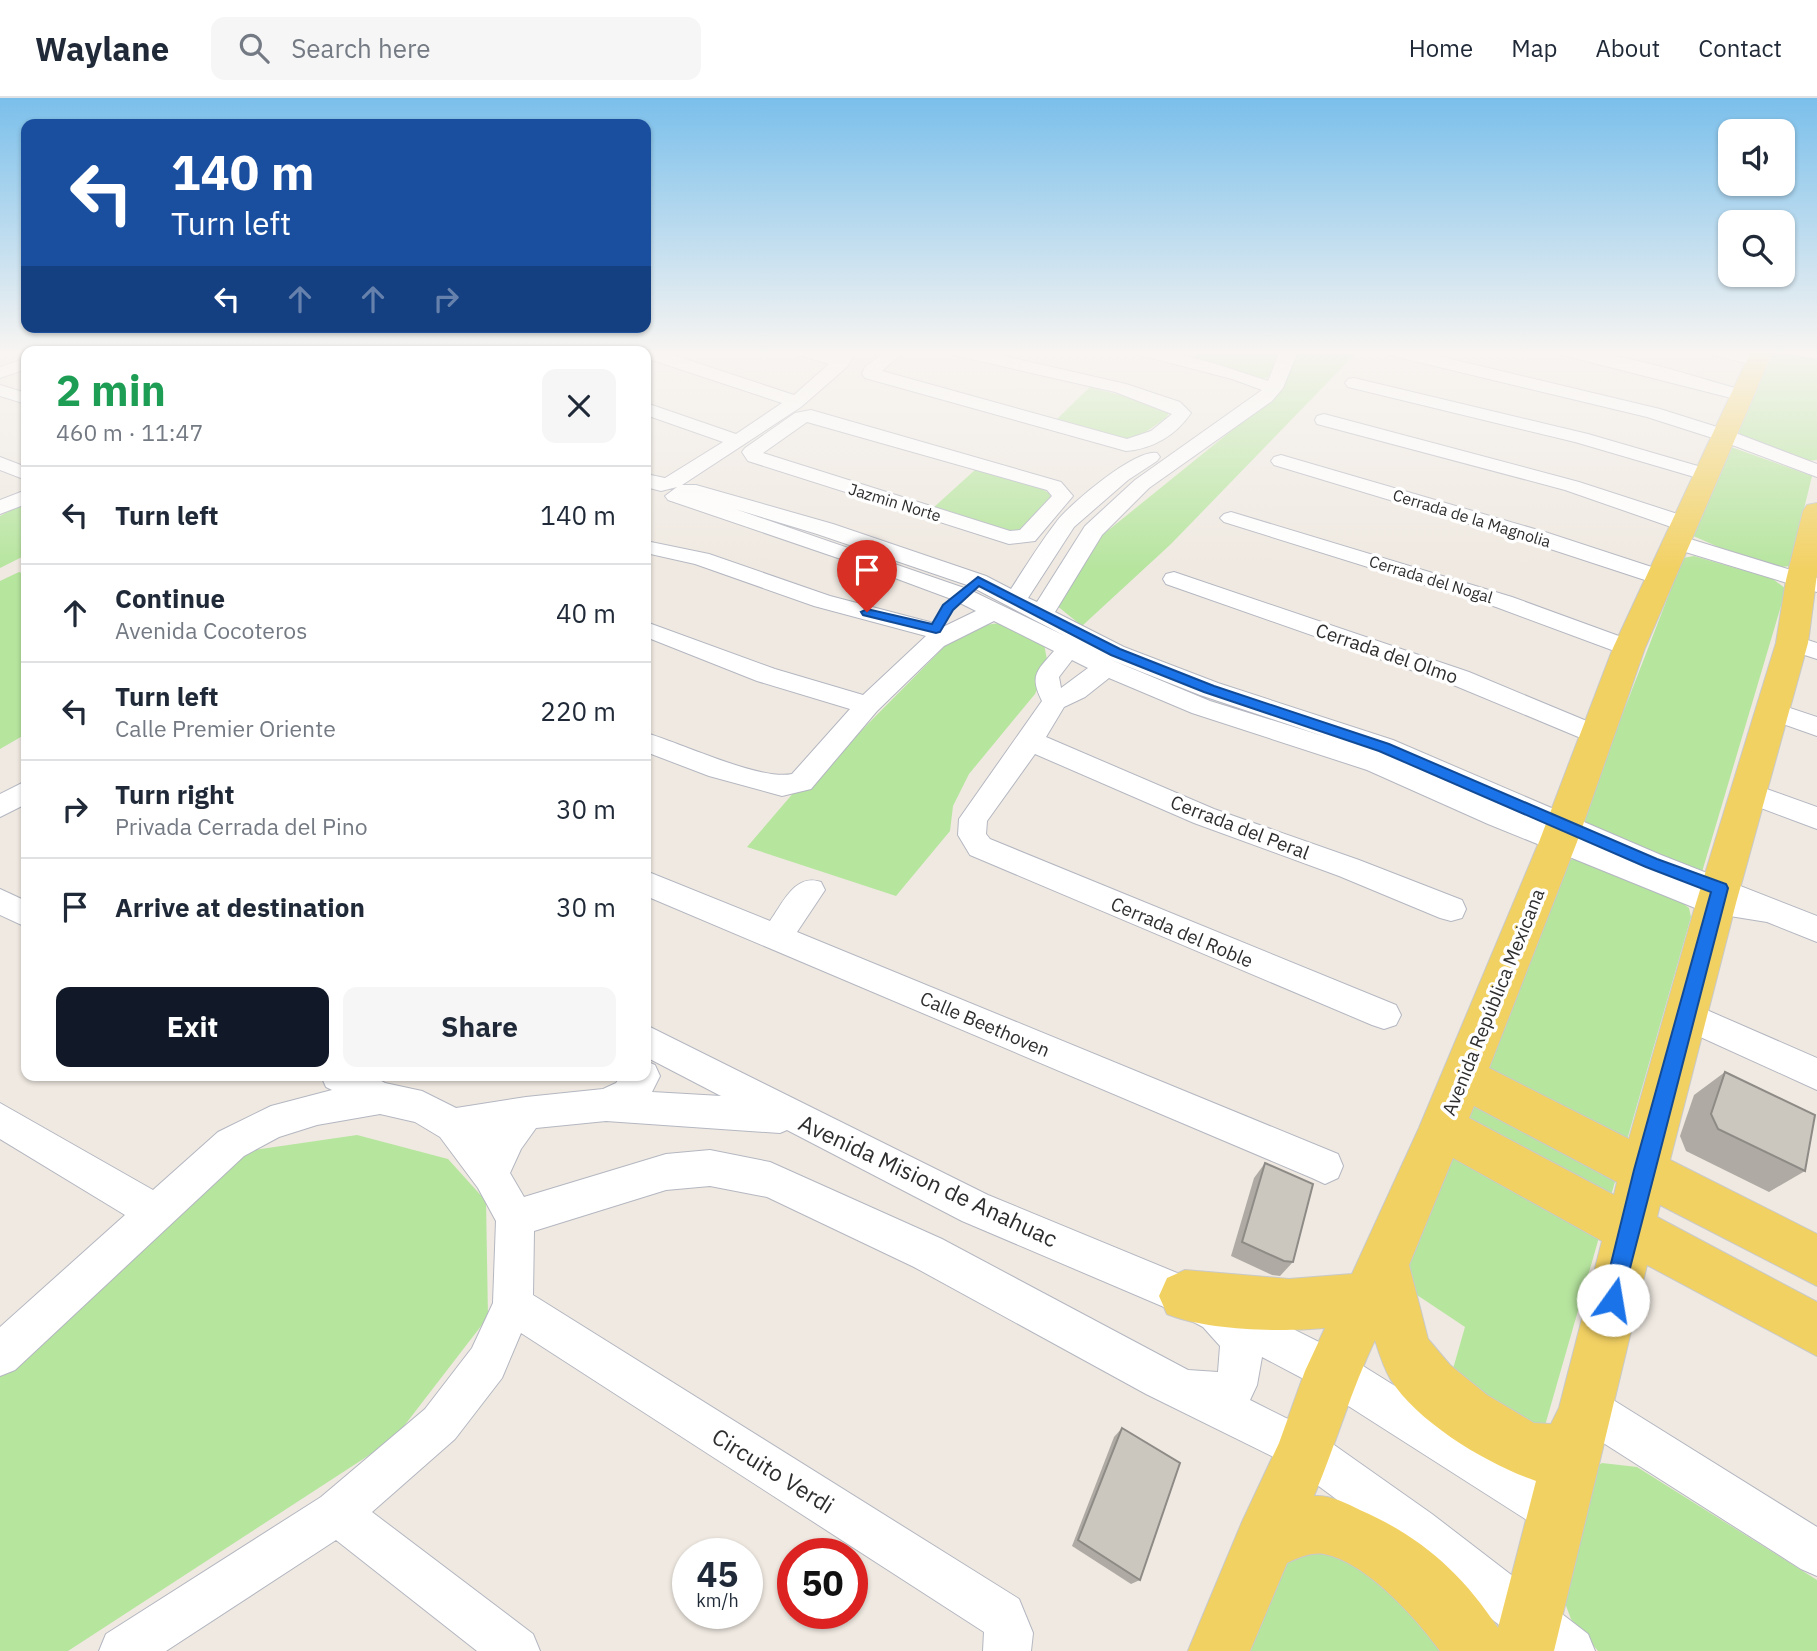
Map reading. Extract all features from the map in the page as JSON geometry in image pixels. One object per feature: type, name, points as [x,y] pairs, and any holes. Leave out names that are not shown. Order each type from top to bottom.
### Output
[{"type":"main road","name":"Avenida República Mexicana","points":[[1219,1651],[1305,1450],[1332,1371],[1375,1282],[1442,1128],[1561,834],[1629,648],[1730,423]]},
{"type":"main road","points":[[1527,1636],[1644,1170],[1747,792],[1772,711],[1805,647],[1816,521]]},
{"type":"main road","points":[[1462,1077],[1817,1261]]},
{"type":"main road","points":[[1442,1128],[1817,1330]]},
{"type":"main road","points":[[1185,1296],[1289,1305],[1375,1282],[1410,1361],[1425,1382],[1459,1408],[1524,1449],[1538,1454],[1551,1454],[1581,1426]]},
{"type":"main road","points":[[1263,1543],[1292,1530],[1324,1525],[1367,1542],[1401,1565],[1439,1599],[1461,1626],[1476,1651]]},
{"type":"street","points":[[687,423],[737,441]]},
{"type":"street","points":[[651,482],[661,485],[672,482],[762,423]]},
{"type":"street","name":"Jazmin Norte","points":[[793,423],[752,452],[755,457],[1009,538],[1027,536],[1057,519],[1063,496],[1054,486],[842,423]]},
{"type":"street","points":[[1049,423],[1126,445],[1141,444],[1200,423]]},
{"type":"street","points":[[651,744],[719,769],[782,786],[801,782],[868,705],[940,635],[1005,606],[1057,519],[1121,476],[1169,434],[1176,423]]},
{"type":"street","points":[[1042,614],[1093,531],[1142,484],[1224,423]]},
{"type":"street","points":[[1337,423],[1572,486],[1674,548],[1809,582]]},
{"type":"street","points":[[1521,423],[1707,475]]},
{"type":"street","points":[[1685,423],[1726,436],[1817,471]]},
{"type":"street","points":[[1169,434],[1199,444]]},
{"type":"street","name":"Cerrada de la Magnolia","points":[[1281,461],[1537,537],[1674,548]]},
{"type":"street","points":[[0,463],[21,472]]},
{"type":"street","points":[[970,588],[675,496],[689,489],[825,529],[970,588],[1073,641],[1115,652],[1209,689],[1384,747],[1561,834]]},
{"type":"street","points":[[0,508],[21,498]]},
{"type":"street","name":"Cerrada del Nogal","points":[[1231,518],[1504,602],[1629,648]]},
{"type":"street","points":[[1057,519],[1093,531]]},
{"type":"street","points":[[651,548],[701,559],[822,601],[940,635]]},
{"type":"street","name":"Cerrada del Olmo","points":[[1174,579],[1460,678],[1597,735]]},
{"type":"street","points":[[940,635],[948,608],[970,588]]},
{"type":"street","points":[[1005,606],[1042,614],[1106,667],[1201,707],[1377,763],[1718,896],[1767,909],[1817,929]]},
{"type":"street","points":[[651,631],[766,676],[868,705]]},
{"type":"street","points":[[1055,701],[1047,686],[1047,676],[1073,641]]},
{"type":"street","points":[[1030,741],[1055,701],[1076,691],[1106,667]]},
{"type":"street","points":[[1772,711],[1817,727]]},
{"type":"street","name":"Cerrada del Roble","points":[[1030,741],[973,819],[972,835],[980,848],[1384,1015]]},
{"type":"street","name":"Cerrada del Peral","points":[[1030,741],[1204,816],[1349,868],[1451,909]]},
{"type":"street","points":[[1747,792],[1817,818]]},
{"type":"street","points":[[0,807],[21,794]]},
{"type":"street","name":"Calle Beethoven","points":[[651,885],[1325,1166]]},
{"type":"street","points":[[776,937],[810,890]]},
{"type":"street","points":[[0,901],[21,912]]},
{"type":"street","points":[[1686,1015],[1817,1074]]},
{"type":"street","points":[[651,1043],[795,1117]]},
{"type":"street","points":[[123,1651],[337,1513],[440,1424],[487,1363],[513,1306],[515,1218],[491,1175],[453,1125],[422,1107],[380,1098],[348,1081]]},
{"type":"street","points":[[606,1105],[628,1094],[639,1081]]},
{"type":"street","points":[[0,1355],[231,1144],[271,1124],[317,1109],[380,1098]]},
{"type":"street","name":"Avenida Mision de Anahuac","points":[[453,1125],[526,1113],[606,1105],[795,1117],[975,1208],[1185,1296],[1332,1371],[1557,1513]]},
{"type":"street","points":[[491,1175],[508,1137],[526,1113]]},
{"type":"street","points":[[0,1120],[155,1212]]},
{"type":"street","name":"Avenida Mision de Anahuac","points":[[515,1218],[666,1172],[710,1168],[770,1180],[928,1253],[1161,1379],[1305,1450],[1416,1530],[1527,1636],[1571,1651]]},
{"type":"street","name":"Avenida Mision de Anahuac","points":[[1161,1379],[1203,1395],[1222,1393],[1236,1385],[1242,1364],[1242,1344],[1231,1325],[1185,1296]]},
{"type":"street","name":"Circuito Verdi","points":[[513,1306],[1002,1616],[1008,1629],[1010,1644],[1007,1651]]},
{"type":"street","points":[[1581,1426],[1817,1553]]},
{"type":"street","points":[[337,1513],[516,1651]]},
{"type":"green space","points":[[1068,423],[1158,423],[1134,440],[1126,441]]},
{"type":"green space","points":[[1240,423],[1288,423],[1171,544],[1082,626],[1056,605],[1090,545]]},
{"type":"green space","points":[[1738,423],[1817,423],[1817,460],[1807,461],[1742,436],[1736,429]]},
{"type":"green space","points":[[1731,447],[1812,476],[1790,566],[1780,567],[1755,561],[1693,536]]},
{"type":"green space","points":[[976,469],[1041,488],[1050,494],[1050,500],[1024,530],[1013,533],[933,508]]},
{"type":"green space","points":[[21,505],[21,558],[0,568],[0,516]]},
{"type":"green space","points":[[1694,556],[1773,579],[1786,589],[1702,872],[1580,824],[1683,558]]},
{"type":"green space","points":[[21,573],[21,737],[0,749],[0,581]]},
{"type":"green space","points":[[1000,623],[1044,644],[1048,665],[1035,694],[969,774],[953,806],[950,831],[896,896],[747,847],[795,791],[855,737],[947,644],[978,626]]},
{"type":"green space","points":[[1567,859],[1582,860],[1676,898],[1689,908],[1691,917],[1542,1436],[1446,1393],[1465,1327],[1411,1291],[1402,1254]]},
{"type":"green space","points":[[357,1135],[448,1159],[486,1201],[488,1317],[394,1439],[68,1651],[0,1651],[0,1368],[241,1152]]},
{"type":"green space","points":[[1602,1463],[1637,1467],[1817,1580],[1817,1651],[1598,1651],[1571,1619],[1555,1577],[1581,1476]]},
{"type":"green space","points":[[1293,1540],[1362,1560],[1446,1651],[1248,1651]]},
{"type":"building","points":[[1725,1072],[1815,1115],[1805,1171],[1718,1129],[1711,1114]]},
{"type":"building","points":[[1265,1163],[1313,1184],[1293,1262],[1284,1261],[1242,1242]]},
{"type":"building","points":[[1122,1428],[1180,1463],[1140,1580],[1078,1540]]},
{"type":"route","points":[[867,612],[936,629],[948,608],[978,581],[1115,652],[1209,689],[1384,747],[1651,863],[1720,888],[1644,1170],[1613,1300]]}]
